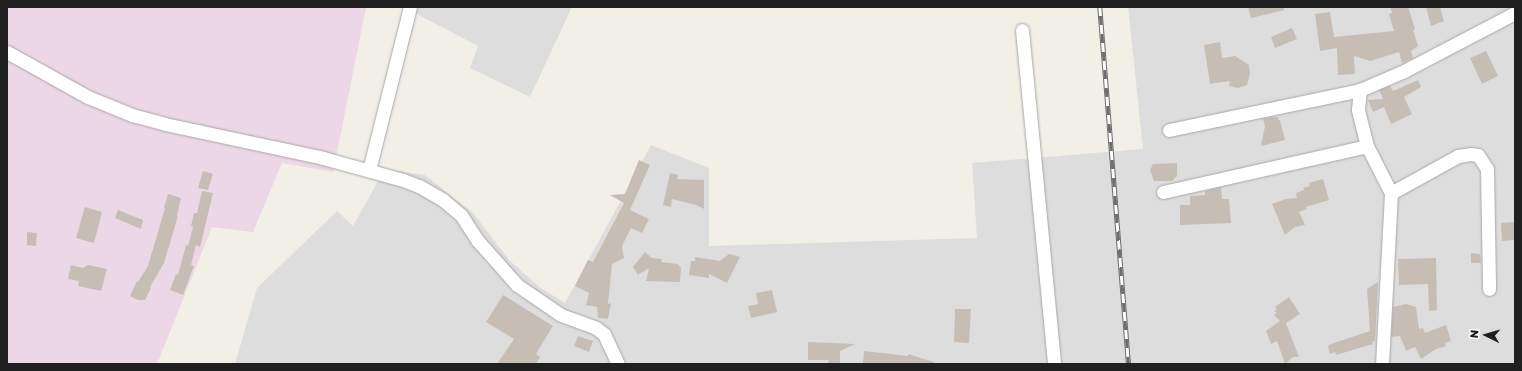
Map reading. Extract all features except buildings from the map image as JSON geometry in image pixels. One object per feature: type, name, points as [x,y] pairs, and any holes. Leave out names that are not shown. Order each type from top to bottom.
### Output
[{"type":"street","points":[[369,170],[410,7]]},
{"type":"street","points":[[1169,130],[1360,90],[1404,71],[1515,13]]},
{"type":"street","points":[[1022,30],[1054,364]]},
{"type":"street","points":[[7,52],[88,97],[132,115],[165,124],[244,140],[369,170],[419,186],[443,200],[461,215],[478,241],[517,285],[561,315],[596,328],[604,334],[618,364]]},
{"type":"street","points":[[1360,90],[1358,110],[1367,146],[1391,193],[1382,364]]},
{"type":"street","points":[[1163,192],[1367,146]]},
{"type":"street","points":[[1391,193],[1458,156],[1470,154],[1478,155],[1487,169],[1489,289]]},
{"type":"shaded area","points":[[7,7],[366,7],[333,172],[282,163],[253,232],[212,227],[157,364],[7,364]]},
{"type":"shaded area","points":[[411,7],[572,7],[530,97],[470,68],[478,46],[409,10]]},
{"type":"shaded area","points":[[1128,7],[1515,7],[1515,364],[235,364],[257,288],[337,211],[353,226],[385,169],[425,175],[473,213],[510,261],[541,288],[565,303],[651,145],[709,168],[709,246],[977,238],[972,163],[1143,149]]},
{"type":"railway","points":[[1100,7],[1129,364]]}]
